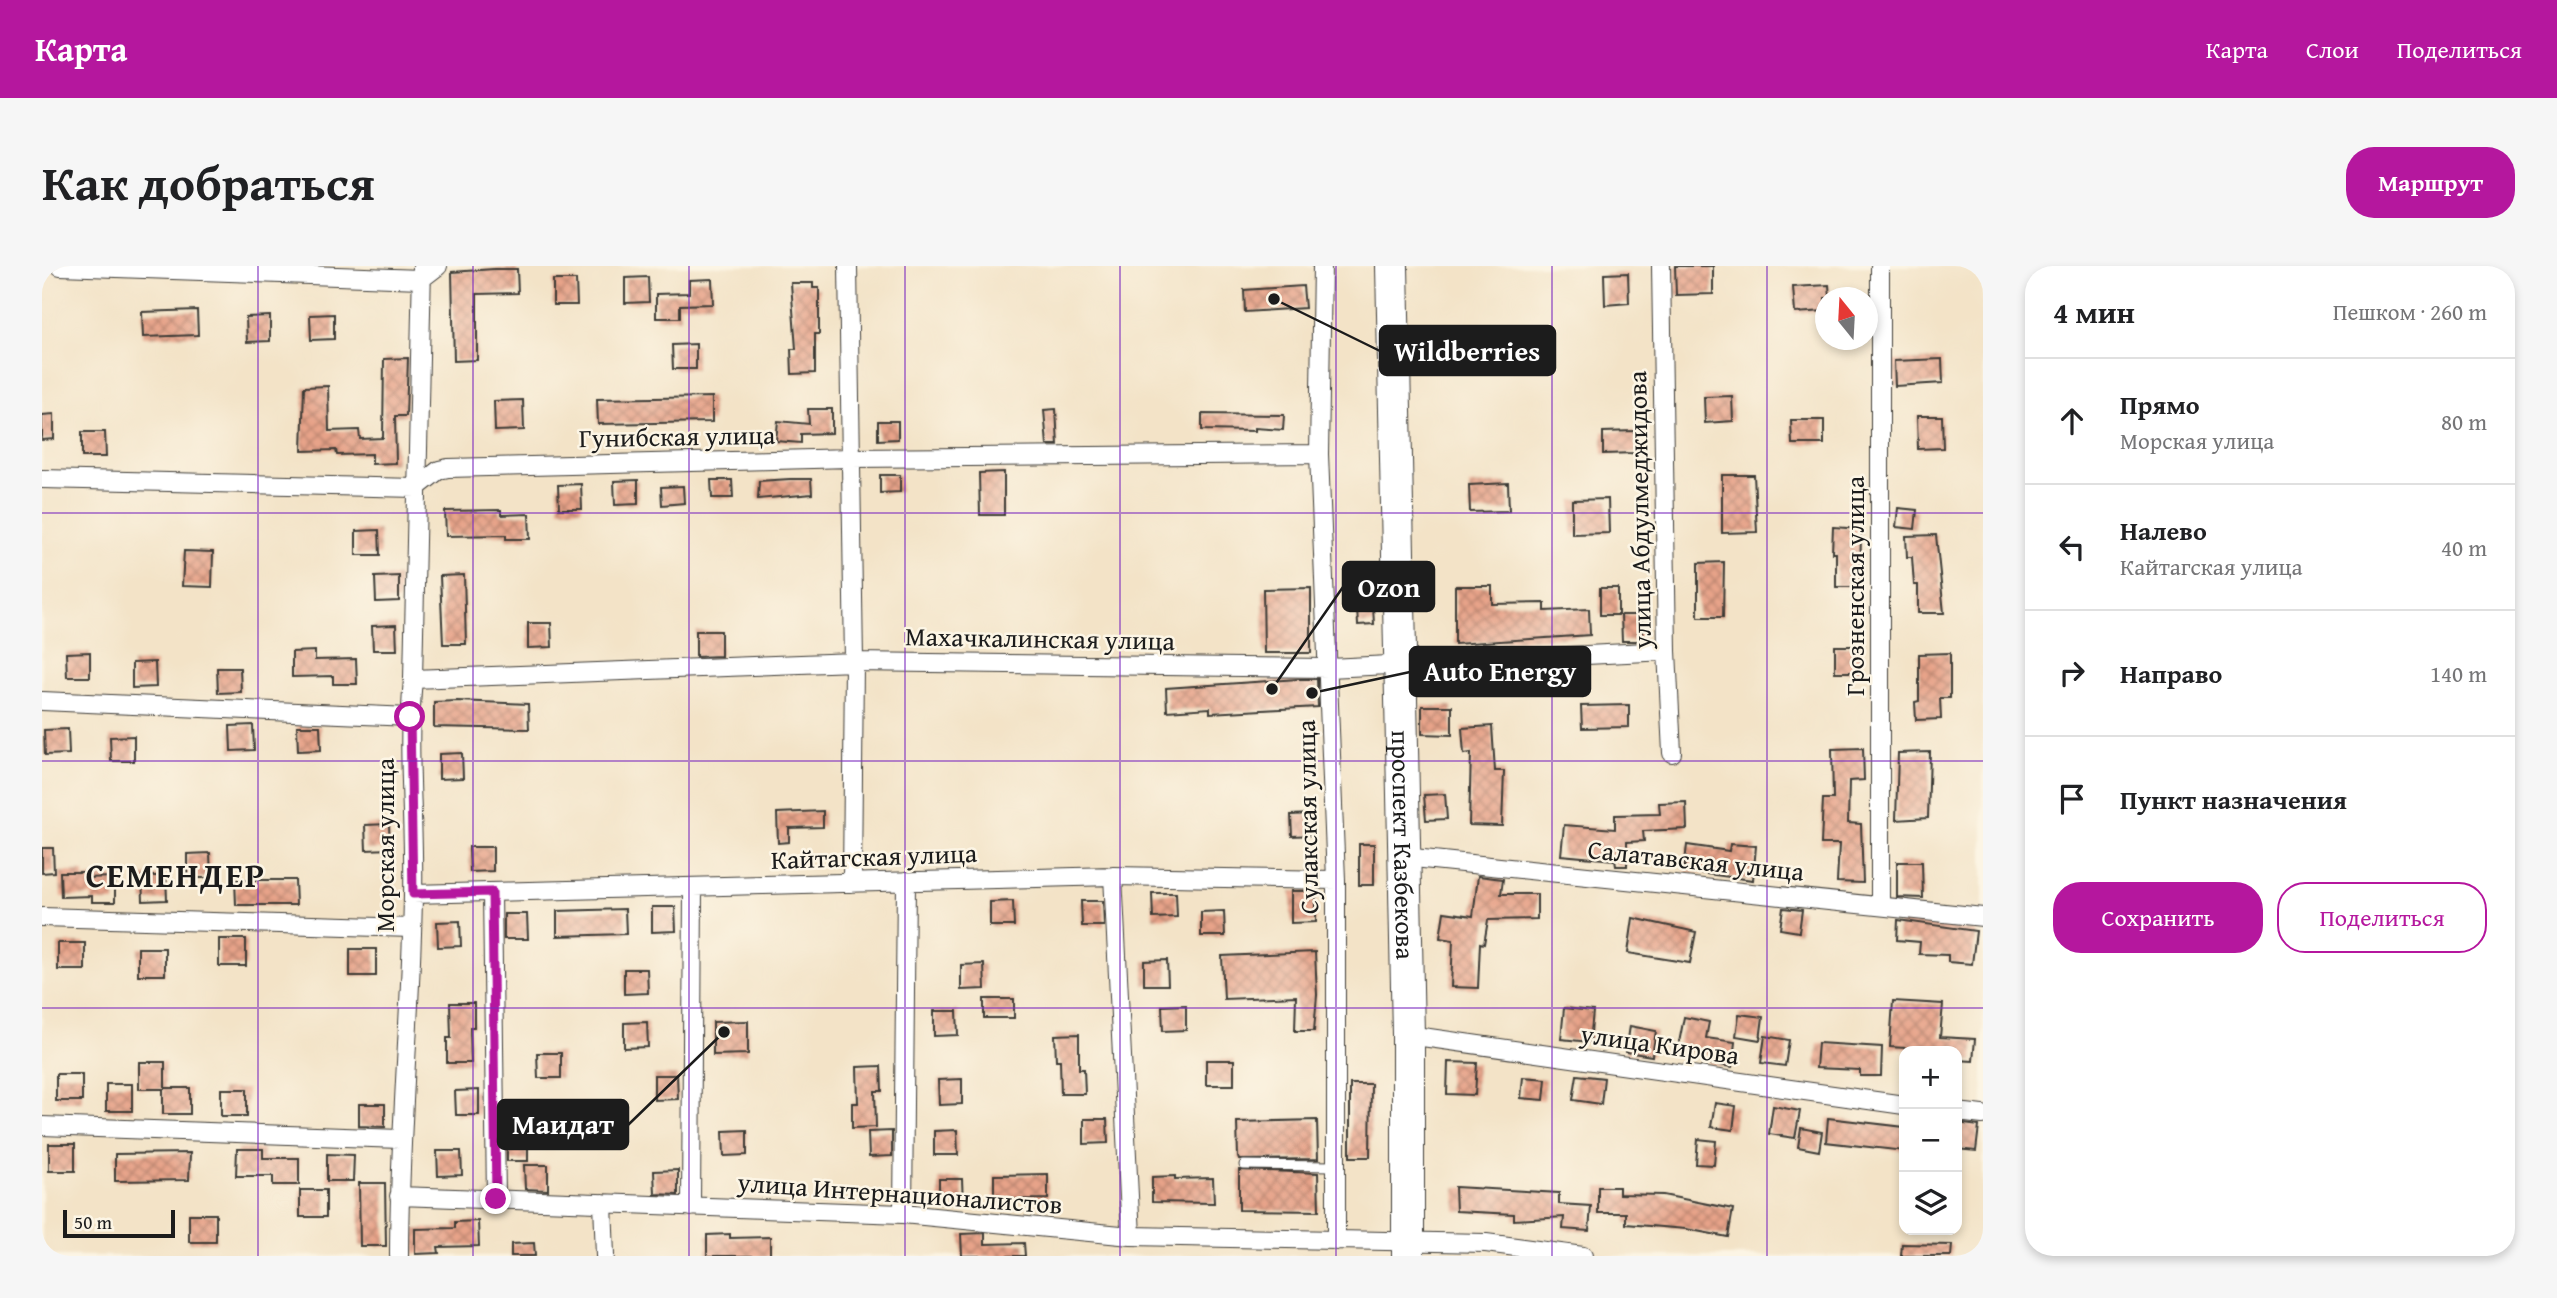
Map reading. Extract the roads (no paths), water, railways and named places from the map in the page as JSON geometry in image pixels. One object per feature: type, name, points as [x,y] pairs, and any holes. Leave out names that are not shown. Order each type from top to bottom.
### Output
[{"type":"highway","name":"проспект Казбекова","points":[[1380,266],[1394,663],[1404,857],[1408,1035],[1403,1249]]},
{"type":"highway","name":"проспект Казбекова","points":[[1392,266],[1394,663],[1403,1249]]},
{"type":"street","points":[[60,266],[422,273],[438,266]]},
{"type":"street","points":[[848,266],[854,662],[852,883]]},
{"type":"street","name":"Сулакская улица","points":[[1322,266],[1319,454],[1336,880],[1336,1241]]},
{"type":"street","name":"улица Абдулмеджидова","points":[[1661,266],[1667,651],[1672,752]]},
{"type":"street","name":"Грозненская улица","points":[[1880,266],[1880,905]]},
{"type":"street","name":"Морская улица","points":[[399,1256],[400,1139],[413,894],[410,717],[422,273]]},
{"type":"street","name":"Гунибская улица","points":[[415,488],[439,470],[448,468],[851,458],[1319,454]]},
{"type":"street","points":[[42,479],[415,488]]},
{"type":"street","name":"Махачкалинская улица","points":[[413,679],[854,662],[1329,668],[1667,651]]},
{"type":"street","points":[[42,701],[410,717]]},
{"type":"street","name":"Салатавская улица","points":[[1404,857],[1983,917]]},
{"type":"street","points":[[1113,876],[1131,1236]]},
{"type":"street","name":"Кайтагская улица","points":[[413,894],[1113,876],[1336,880]]},
{"type":"street","points":[[903,1214],[906,881]]},
{"type":"street","points":[[691,1207],[693,887]]},
{"type":"street","points":[[492,892],[496,1199]]},
{"type":"street","points":[[42,917],[412,928]]},
{"type":"street","name":"улица Кирова","points":[[1408,1035],[1899,1104]]},
{"type":"street","points":[[1962,1113],[1983,1115]]},
{"type":"street","points":[[42,1126],[400,1139]]},
{"type":"street","name":"улица Интернационалистов","points":[[399,1196],[903,1214],[1131,1236],[1336,1241],[1403,1249],[1486,1243],[1583,1256]]},
{"type":"street","points":[[603,1203],[605,1256]]},
{"type":"lane","points":[[1244,1165],[1335,1166]]},
{"type":"place","name":"Wildberries","points":[[1274,299]]},
{"type":"place","name":"Ozon","points":[[1272,689]]},
{"type":"place","name":"Auto Energy","points":[[1312,693]]},
{"type":"place","name":"Маидат","points":[[724,1032]]},
{"type":"district","name":"СЕМЕНДЕР","points":[[176,875]]}]
